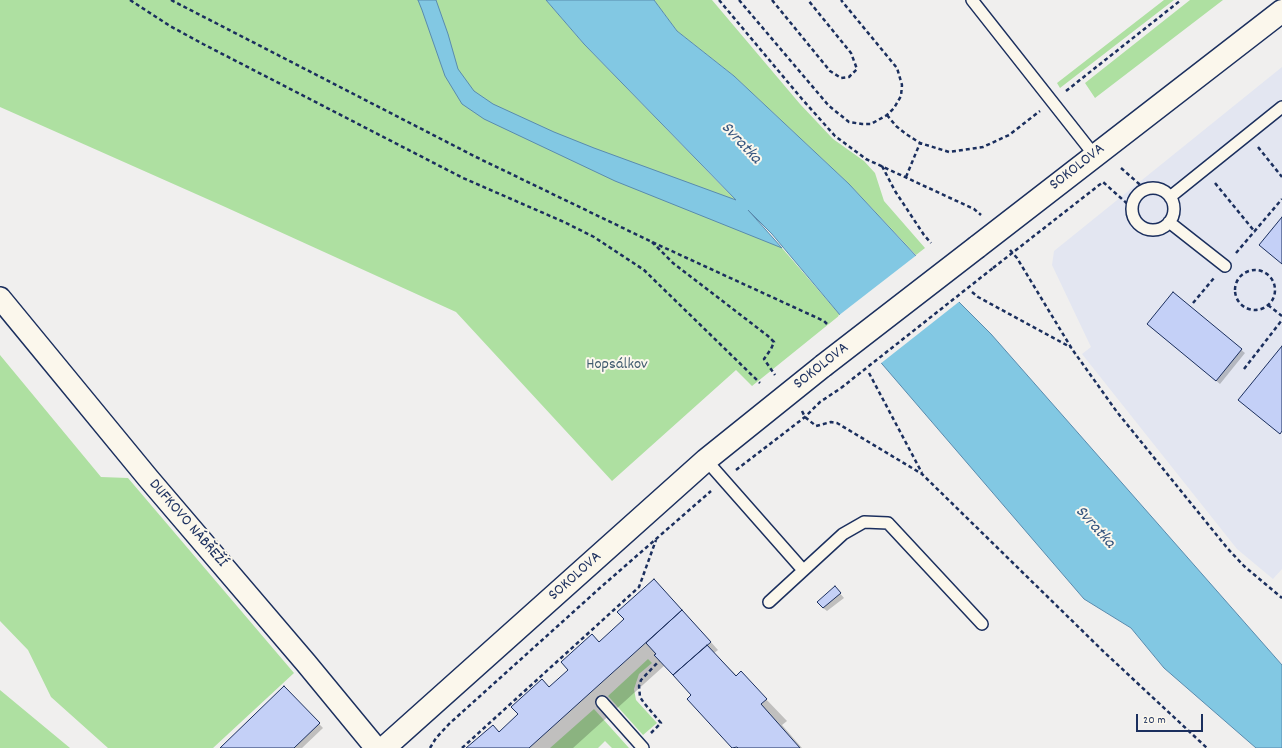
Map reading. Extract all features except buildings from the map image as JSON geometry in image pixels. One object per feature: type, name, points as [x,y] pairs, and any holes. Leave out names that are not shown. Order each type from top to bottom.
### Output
[{"type":"street","name":"SOKOLOVA","points":[[384,748],[706,460],[823,366],[1282,11]]},
{"type":"street","name":"DUFKOVO NÁBŘEŽÍ","points":[[0,298],[148,478],[306,663],[376,748]]},
{"type":"lane","points":[[972,0],[1027,72],[1095,156]]},
{"type":"lane","points":[[1170,197],[1282,107]]},
{"type":"lane","points":[[1146,190],[1159,190],[1170,197],[1174,210],[1169,222],[1165,227],[1159,230],[1146,229],[1140,226],[1132,215],[1132,208],[1136,197],[1146,190]]},
{"type":"lane","points":[[1169,222],[1225,266]]},
{"type":"lane","points":[[706,460],[803,570]]},
{"type":"lane","points":[[769,602],[843,534],[864,522],[888,523],[982,624]]},
{"type":"lane","points":[[602,702],[641,746]]},
{"type":"path","points":[[130,0],[170,26],[203,44],[456,174],[594,237],[644,270],[760,383]]},
{"type":"path","points":[[172,0],[476,157],[652,242],[824,321],[828,325]]},
{"type":"path","points":[[719,0],[835,136],[866,159],[978,212]]},
{"type":"path","points":[[739,0],[829,106],[848,122],[871,124],[888,115],[894,108],[901,96],[902,85],[897,68],[841,0]]},
{"type":"path","points":[[772,0],[830,71],[841,78],[849,77],[857,69],[851,53],[808,0]]},
{"type":"path","points":[[1248,135],[1282,177]]},
{"type":"path","points":[[906,177],[920,143]]},
{"type":"path","points":[[882,166],[895,191],[924,235],[931,243]]},
{"type":"path","points":[[1121,168],[1146,190]]},
{"type":"path","points":[[1204,170],[1255,232]]},
{"type":"path","points":[[430,748],[436,738],[449,724],[656,538],[724,480],[805,417],[820,402],[841,388],[1103,182],[1132,208]]},
{"type":"path","points":[[1193,304],[1282,199]]},
{"type":"path","points":[[652,242],[673,263],[774,342],[764,359],[773,372]]},
{"type":"path","points":[[1012,253],[1017,258],[1072,349],[1117,412],[1228,549],[1244,566],[1282,598]]},
{"type":"path","points":[[1251,270],[1258,270],[1270,276],[1275,288],[1272,300],[1268,305],[1256,311],[1249,310],[1238,302],[1235,289],[1236,282],[1240,277],[1251,270]]},
{"type":"path","points":[[972,292],[978,297],[1072,349]]},
{"type":"path","points":[[1268,305],[1282,316]]},
{"type":"path","points":[[1244,369],[1282,320]]},
{"type":"path","points":[[868,373],[922,474]]},
{"type":"path","points":[[805,417],[816,426],[830,422],[837,423],[922,474],[1104,652],[1207,748]]},
{"type":"path","points":[[462,748],[639,587],[656,538]]},
{"type":"path","points":[[641,746],[662,723],[644,704],[640,698],[639,691],[641,680],[659,661]]},
{"type":"shaded area","points":[[1282,67],[1282,569],[1273,579],[1237,549],[1082,354],[1091,347],[1052,265],[1054,251]]},
{"type":"green space","name":"Hopsálkov","points":[[0,0],[546,0],[584,44],[782,248],[840,315],[752,386],[736,370],[612,481],[456,312],[0,107]]},
{"type":"green space","points":[[654,0],[712,0],[800,104],[833,139],[864,161],[875,173],[884,201],[925,248],[916,255],[849,184],[734,76],[677,31]]},
{"type":"green space","points":[[1164,0],[1174,0],[1060,88],[1057,83]]},
{"type":"green space","points":[[1190,0],[1223,0],[1095,98],[1085,83]]},
{"type":"green space","points":[[0,355],[101,477],[128,478],[294,673],[213,748],[108,748],[51,697],[28,650],[0,621]]},
{"type":"green space","points":[[648,659],[652,663],[639,674],[634,689],[636,700],[657,723],[643,735],[608,696]]},
{"type":"green space","points":[[0,690],[70,748],[0,748]]},
{"type":"green space","points":[[594,709],[629,748],[612,748],[605,741],[598,748],[550,748]]},
{"type":"water","name":"Svratka","points":[[418,0],[436,0],[458,69],[474,91],[493,104],[554,132],[594,148],[736,200],[584,44],[546,0],[654,0],[677,31],[734,76],[849,184],[959,302],[991,334],[1282,665],[1282,748],[1256,748],[1164,668],[1131,628],[1084,599],[772,234],[748,210],[782,248],[615,181],[484,119],[462,104],[445,76]]},
{"type":"pier","points":[[918,254],[960,301],[880,364],[838,316]]}]
